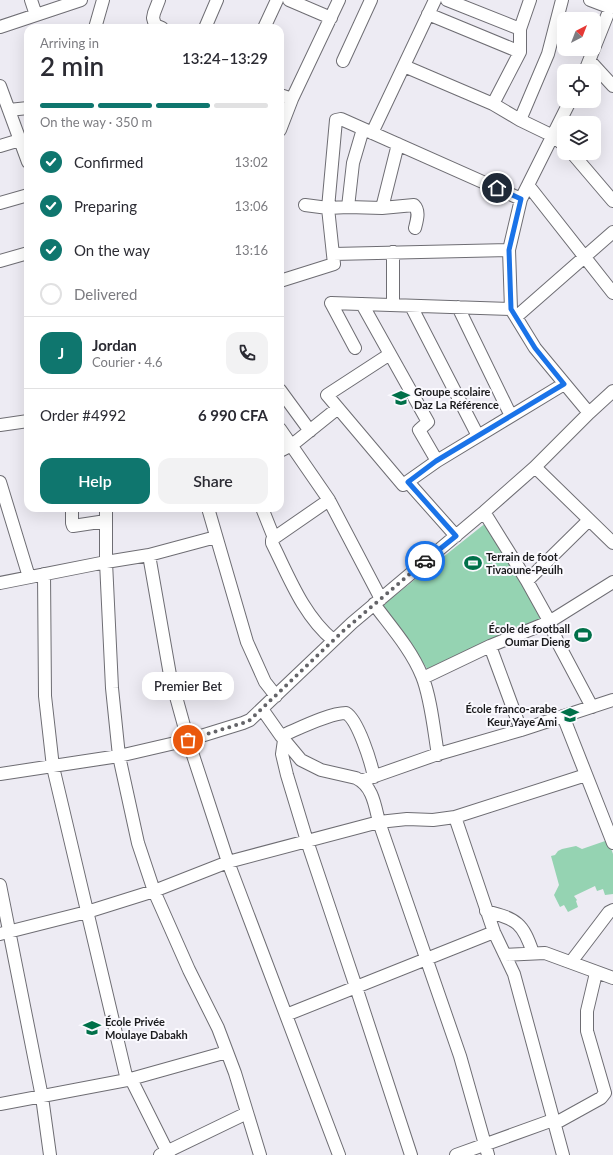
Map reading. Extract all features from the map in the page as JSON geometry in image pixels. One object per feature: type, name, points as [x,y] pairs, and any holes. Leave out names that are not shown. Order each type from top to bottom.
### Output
[{"type":"street","points":[[31,0],[36,15]]},
{"type":"street","points":[[0,27],[81,0]]},
{"type":"street","points":[[96,24],[103,0]]},
{"type":"street","points":[[155,24],[153,18],[159,0]]},
{"type":"street","points":[[207,24],[217,0]]},
{"type":"street","points":[[266,24],[277,0]]},
{"type":"street","points":[[289,0],[331,18]]},
{"type":"street","points":[[284,120],[339,0]]},
{"type":"street","points":[[343,61],[371,0]]},
{"type":"street","points":[[348,207],[353,164],[368,131],[404,66],[435,0]]},
{"type":"street","points":[[447,0],[520,29]]},
{"type":"street","points":[[493,104],[520,52],[520,29],[530,0]]},
{"type":"street","points":[[520,120],[548,54],[562,0]]},
{"type":"street","points":[[588,64],[612,5],[590,0]]},
{"type":"street","points":[[428,14],[520,52]]},
{"type":"street","points":[[404,66],[493,104],[557,139]]},
{"type":"street","points":[[601,77],[613,86]]},
{"type":"street","points":[[0,86],[24,151]]},
{"type":"street","points":[[284,97],[292,100]]},
{"type":"street","points":[[9,110],[24,108]]},
{"type":"street","points":[[567,108],[521,199],[509,250],[514,313],[535,348],[589,413]]},
{"type":"street","points":[[284,280],[334,264],[328,208],[336,120],[341,119],[521,199]]},
{"type":"street","points":[[0,146],[20,140]]},
{"type":"street","points":[[382,208],[398,144]]},
{"type":"street","points":[[578,160],[613,201]]},
{"type":"street","points":[[528,185],[613,293]]},
{"type":"street","points":[[0,204],[24,196]]},
{"type":"street","points":[[305,205],[328,208],[382,208],[414,205],[418,215],[415,228]]},
{"type":"street","points":[[356,348],[331,303],[458,307],[514,313],[613,232]]},
{"type":"street","points":[[333,254],[509,250]]},
{"type":"street","points":[[393,252],[393,305]]},
{"type":"street","points":[[0,261],[24,254]]},
{"type":"street","points":[[362,304],[428,422],[419,430],[436,461]]},
{"type":"street","points":[[410,306],[478,436]]},
{"type":"street","points":[[458,307],[511,416]]},
{"type":"street","points":[[390,354],[327,395],[403,485],[436,461],[564,384]]},
{"type":"street","points":[[0,774],[119,756],[188,740],[250,720],[333,640],[535,467],[613,391]]},
{"type":"street","points":[[284,395],[310,431]]},
{"type":"street","points":[[284,448],[292,445],[338,408]]},
{"type":"street","points":[[0,425],[24,422]]},
{"type":"street","points":[[284,434],[329,500],[377,601],[416,663],[423,678],[438,755]]},
{"type":"street","points":[[535,467],[613,543]]},
{"type":"street","points":[[0,482],[29,576]]},
{"type":"street","points":[[408,482],[456,536]]},
{"type":"street","points":[[329,500],[274,538],[272,543],[302,601],[315,622],[333,640]]},
{"type":"street","points":[[72,512],[73,526],[106,521]]},
{"type":"street","points":[[106,512],[106,562],[112,688],[119,756],[138,843],[154,891],[188,970],[218,1028],[260,1155]]},
{"type":"street","points":[[209,512],[247,642],[265,682],[276,696]]},
{"type":"street","points":[[264,512],[274,538]]},
{"type":"street","points":[[484,512],[527,581],[592,707]]},
{"type":"street","points":[[527,581],[589,520]]},
{"type":"street","points":[[0,583],[29,576],[149,555],[216,537]]},
{"type":"street","points":[[149,555],[170,675],[188,740],[228,862],[338,1155]]},
{"type":"street","points":[[44,574],[45,696],[53,767],[129,1080],[165,1154],[247,1113]]},
{"type":"street","points":[[423,678],[490,646],[549,622],[613,582]]},
{"type":"street","points":[[490,646],[521,730]]},
{"type":"street","points":[[361,781],[613,700]]},
{"type":"street","points":[[262,709],[301,760],[321,770],[350,776],[361,781],[370,791],[379,822],[460,1056],[487,1150]]},
{"type":"street","points":[[283,738],[308,724],[346,713],[351,717],[364,744],[374,777]]},
{"type":"street","points":[[563,716],[613,843]]},
{"type":"street","points":[[283,738],[283,761],[307,841],[411,1155]]},
{"type":"street","points":[[5,933],[87,912],[154,891],[228,862],[379,822],[407,819],[433,820],[455,817],[586,775]]},
{"type":"street","points":[[455,817],[486,911],[494,932],[514,974],[563,1155]]},
{"type":"street","points":[[0,885],[5,933],[42,1097],[50,1153],[38,1155]]},
{"type":"street","points":[[571,962],[609,912],[613,910]]},
{"type":"street","points":[[486,911],[507,916],[518,924],[525,931],[533,953]]},
{"type":"street","points":[[286,1014],[494,932]]},
{"type":"street","points":[[505,955],[545,953],[613,978]]},
{"type":"street","points":[[456,1155],[487,1150],[553,1122],[601,1098],[605,1093],[607,1086],[587,1031],[587,1011],[596,973]]},
{"type":"street","points":[[0,1104],[129,1080],[227,1052]]},
{"type":"green space","name":"Terrain de foot Tivaoune-Peulh","points":[[487,522],[544,618],[428,670],[383,605]]},
{"type":"green space","points":[[608,840],[613,854],[613,894],[605,895],[603,889],[597,891],[595,886],[574,896],[577,900],[578,907],[568,912],[564,905],[560,907],[554,895],[559,885],[551,856],[555,855],[562,849],[576,846],[582,849]]},
{"type":"way so far","points":[[188,740],[250,720],[342,632],[425,561]]},
{"type":"place","name":"Groupe scolaire Daz La Référence","points":[[401,398]]},
{"type":"place","name":"Terrain de foot Tivaoune-Peulh","points":[[473,563]]},
{"type":"place","name":"École de football Oumar Dieng","points":[[583,635]]},
{"type":"place","name":"École franco-arabe Keur Yaye Ami","points":[[570,715]]},
{"type":"place","name":"Premier Bet","points":[[188,740]]},
{"type":"place","name":"École Privée Moulaye Dabakh","points":[[92,1028]]},
{"type":"route","points":[[425,561],[456,536],[408,482],[436,461],[564,384],[535,348],[511,309],[509,250],[521,199],[497,188]]}]
